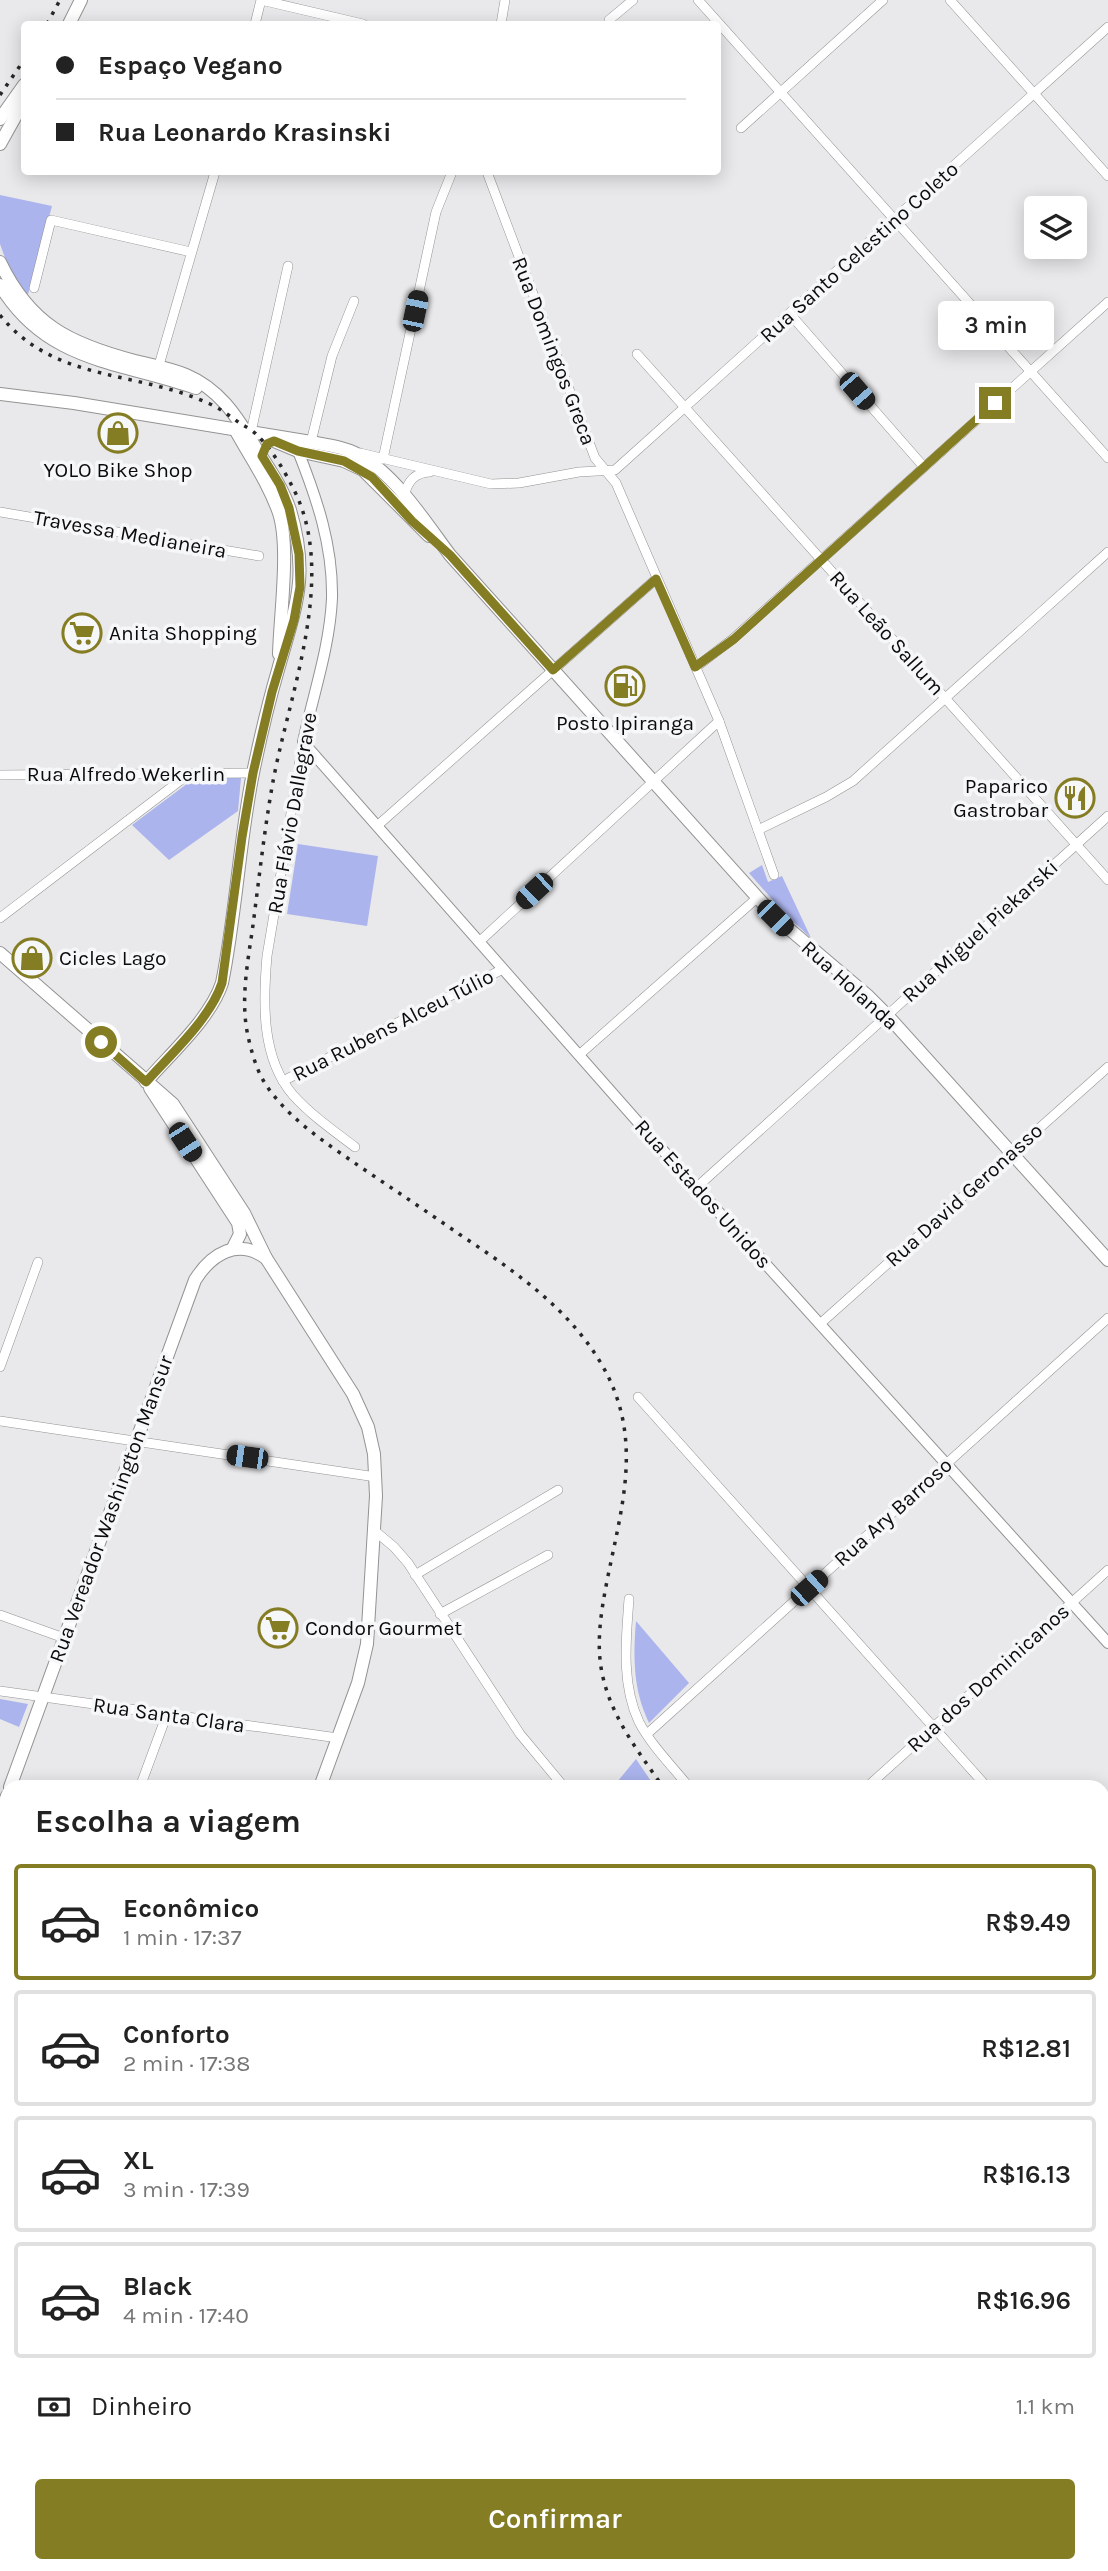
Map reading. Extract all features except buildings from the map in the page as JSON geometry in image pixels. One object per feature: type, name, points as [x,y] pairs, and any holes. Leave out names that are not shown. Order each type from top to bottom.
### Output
[{"type":"main road","points":[[70,21],[81,0]]},
{"type":"main road","points":[[0,119],[21,89]]},
{"type":"main road","points":[[0,144],[21,106]]},
{"type":"main road","name":"Rua Flávio Dallegrave","points":[[0,262],[18,295],[41,321],[57,332],[87,347],[158,371],[197,388],[210,396],[247,431],[280,485],[289,508],[299,554],[298,604],[278,668],[253,773],[222,983],[218,995],[203,1017],[146,1082]]},
{"type":"main road","name":"Rua Flávio Dallegrave","points":[[0,285],[18,311],[49,338],[90,358],[158,371]]},
{"type":"main road","points":[[0,394],[74,403],[311,442],[346,456]]},
{"type":"main road","points":[[247,431],[298,451],[346,456]]},
{"type":"main road","name":"Rua Flávio Dallegrave","points":[[247,431],[280,516],[284,539],[278,668]]},
{"type":"main road","points":[[264,460],[264,447],[274,441]]},
{"type":"main road","name":"Rua Holanda","points":[[346,456],[377,469],[404,496],[450,555],[757,898],[788,930],[851,981],[887,1015],[1108,1259]]},
{"type":"main road","name":"Rua Holanda","points":[[346,456],[372,477],[412,521],[450,555]]},
{"type":"main road","points":[[0,953],[173,1104],[244,1213],[267,1258],[362,1410],[372,1441],[376,1477],[368,1644],[358,1684],[323,1780]]},
{"type":"main road","points":[[146,1082],[238,1223],[240,1234],[233,1248],[251,1249],[267,1258]]},
{"type":"main road","name":"Rua Vereador Washington Mansur","points":[[13,1780],[195,1280],[208,1263],[233,1248]]},
{"type":"street","points":[[256,21],[261,0],[350,21]]},
{"type":"street","points":[[501,21],[505,0]]},
{"type":"street","points":[[609,20],[633,0]]},
{"type":"street","points":[[698,0],[717,21]]},
{"type":"street","points":[[741,128],[884,0]]},
{"type":"street","points":[[950,0],[1108,176]]},
{"type":"street","points":[[721,25],[1108,458]]},
{"type":"street","name":"Rua Santo Celestino Coleto","points":[[607,472],[622,465],[1108,27]]},
{"type":"street","points":[[158,371],[214,175]]},
{"type":"street","points":[[383,459],[436,212],[451,175]]},
{"type":"street","name":"Rua Domingos Greca","points":[[488,175],[595,458],[616,483],[719,720],[774,874]]},
{"type":"street","points":[[34,288],[51,220],[191,252]]},
{"type":"street","points":[[247,431],[288,266]]},
{"type":"street","points":[[311,442],[332,356],[354,301]]},
{"type":"street","points":[[695,667],[734,639],[1108,302]]},
{"type":"street","points":[[790,314],[924,467]]},
{"type":"street","name":"Rua Leão Sallum","points":[[637,354],[1106,876]]},
{"type":"street","name":"Rua Flávio Dallegrave","points":[[298,451],[323,518],[331,570],[332,600],[284,849],[265,982],[266,1019],[270,1051],[283,1081],[307,1108],[355,1147]]},
{"type":"street","points":[[346,456],[383,459],[479,482],[505,484],[539,481],[579,472],[607,472]]},
{"type":"street","points":[[404,496],[410,480],[424,472],[435,471]]},
{"type":"street","name":"Travessa Medianeira","points":[[0,512],[259,556]]},
{"type":"street","points":[[758,830],[846,785],[1108,552]]},
{"type":"street","points":[[376,826],[656,579]]},
{"type":"street","points":[[479,942],[719,720]]},
{"type":"street","name":"Rua Estados Unidos","points":[[303,742],[579,1055],[1108,1643]]},
{"type":"street","points":[[0,918],[190,773]]},
{"type":"street","name":"Rua Alfredo Wekerlin","points":[[0,775],[253,773]]},
{"type":"street","name":"Rua Miguel Piekarski","points":[[697,1187],[1108,816]]},
{"type":"street","points":[[579,1055],[757,898]]},
{"type":"street","name":"Rua Rubens Alceu Túlio","points":[[283,1081],[503,969]]},
{"type":"street","name":"Rua David Geronasso","points":[[821,1323],[1108,1067]]},
{"type":"street","points":[[0,1367],[38,1262]]},
{"type":"street","name":"Rua Ary Barroso","points":[[647,1734],[1108,1318]]},
{"type":"street","points":[[638,1397],[981,1780]]},
{"type":"street","points":[[0,1421],[376,1477]]},
{"type":"street","points":[[415,1575],[558,1490]]},
{"type":"street","points":[[375,1531],[401,1555],[520,1734],[558,1780]]},
{"type":"street","points":[[440,1614],[548,1555]]},
{"type":"street","name":"Rua dos Dominicanos","points":[[875,1780],[1108,1570]]},
{"type":"street","points":[[629,1599],[626,1668],[633,1707],[647,1734],[683,1780]]},
{"type":"street","points":[[0,1615],[64,1638]]},
{"type":"street","name":"Rua Santa Clara","points":[[0,1691],[338,1738]]},
{"type":"street","points":[[143,1780],[167,1714]]},
{"type":"shaded area","points":[[0,195],[52,206],[27,298],[8,266],[0,244]]},
{"type":"shaded area","points":[[196,777],[241,778],[238,811],[169,860],[132,825]]},
{"type":"shaded area","points":[[298,844],[378,856],[367,926],[287,914]]},
{"type":"shaded area","points":[[762,865],[768,882],[782,876],[811,938],[784,913],[749,873]]},
{"type":"shaded area","points":[[636,1621],[689,1683],[649,1723],[635,1673]]},
{"type":"shaded area","points":[[0,1699],[28,1704],[19,1727],[0,1719]]},
{"type":"shaded area","points":[[636,1759],[650,1780],[619,1780]]},
{"type":"railway","points":[[49,21],[60,0]]},
{"type":"railway","points":[[0,95],[21,64]]},
{"type":"railway","points":[[0,315],[22,337],[45,353],[98,372],[183,393],[218,408],[262,440],[293,488],[306,522],[311,559],[311,597],[298,675],[272,787],[247,966],[245,1009],[252,1053],[258,1070],[272,1093],[306,1128],[519,1276],[573,1326],[602,1365],[615,1392],[623,1419],[626,1472],[601,1616],[600,1662],[606,1689],[619,1719],[658,1780]]},
{"type":"place","name":"YOLO Bike Shop","points":[[118,433]]},
{"type":"place","name":"Anita Shopping","points":[[82,633]]},
{"type":"place","name":"Posto Ipiranga","points":[[625,686]]},
{"type":"place","name":"Paparico Gastrobar","points":[[1075,798]]},
{"type":"place","name":"Cicles Lago","points":[[32,958]]},
{"type":"place","name":"Condor Gourmet","points":[[278,1628]]},
{"type":"route","points":[[101,1042],[146,1082],[203,1017],[218,995],[222,983],[253,773],[278,668],[294,620],[300,587],[296,532],[280,485],[262,456],[267,444],[274,441],[298,451],[354,464],[372,477],[412,521],[450,555],[553,670],[656,579],[695,667],[734,639],[995,403]]}]
